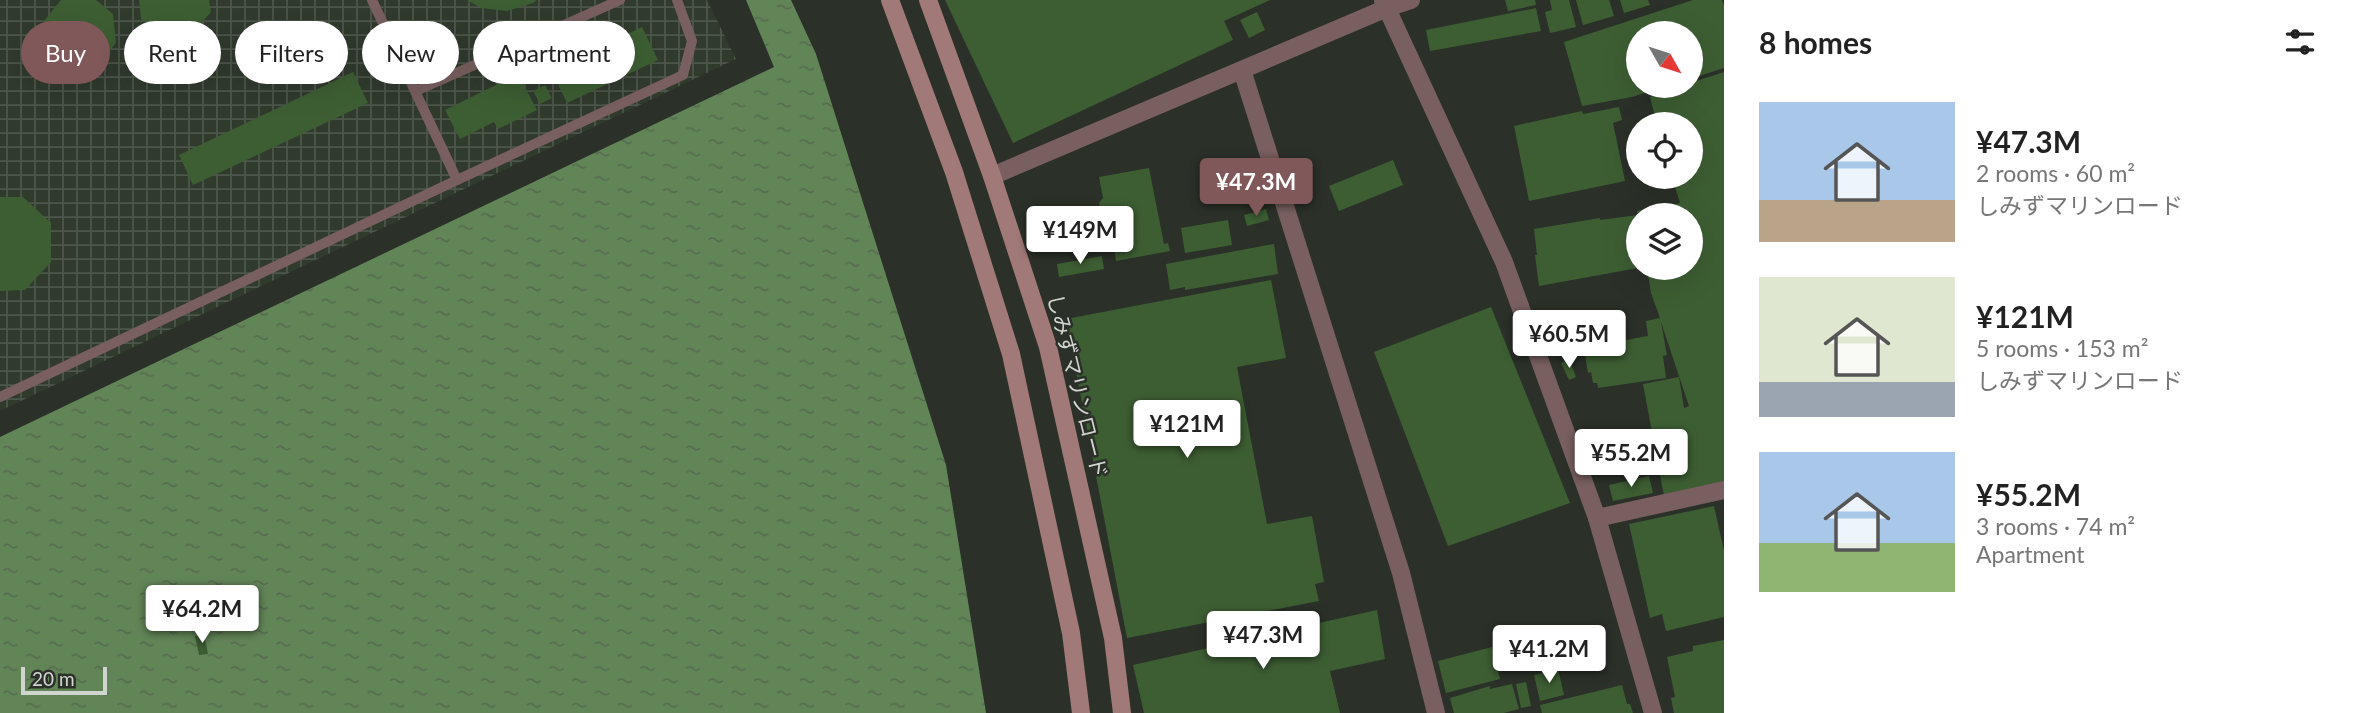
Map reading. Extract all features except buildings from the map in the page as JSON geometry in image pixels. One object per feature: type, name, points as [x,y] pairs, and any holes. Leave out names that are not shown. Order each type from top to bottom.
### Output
[{"type":"street","points":[[890,0],[954,172],[1011,354],[1071,633],[1081,713]]},
{"type":"street","name":"しみずマリンロード","points":[[928,0],[992,176],[1048,347],[1113,638],[1122,713]]},
{"type":"street","points":[[992,176],[1242,70],[1385,4],[1411,0]]},
{"type":"street","points":[[1385,4],[1504,262],[1597,518],[1653,713]]},
{"type":"street","points":[[1242,70],[1401,573],[1436,713]]},
{"type":"street","points":[[1597,518],[1724,490]]},
{"type":"lane","points":[[372,0],[457,180]]},
{"type":"lane","points":[[416,91],[620,0]]},
{"type":"lane","points":[[0,397],[683,75],[692,41],[677,0]]},
{"type":"shaded area","points":[[0,0],[707,0],[736,59],[0,411]]},
{"type":"water","points":[[746,0],[791,0],[816,54],[946,465],[986,713],[0,713],[0,437],[774,67]]}]
